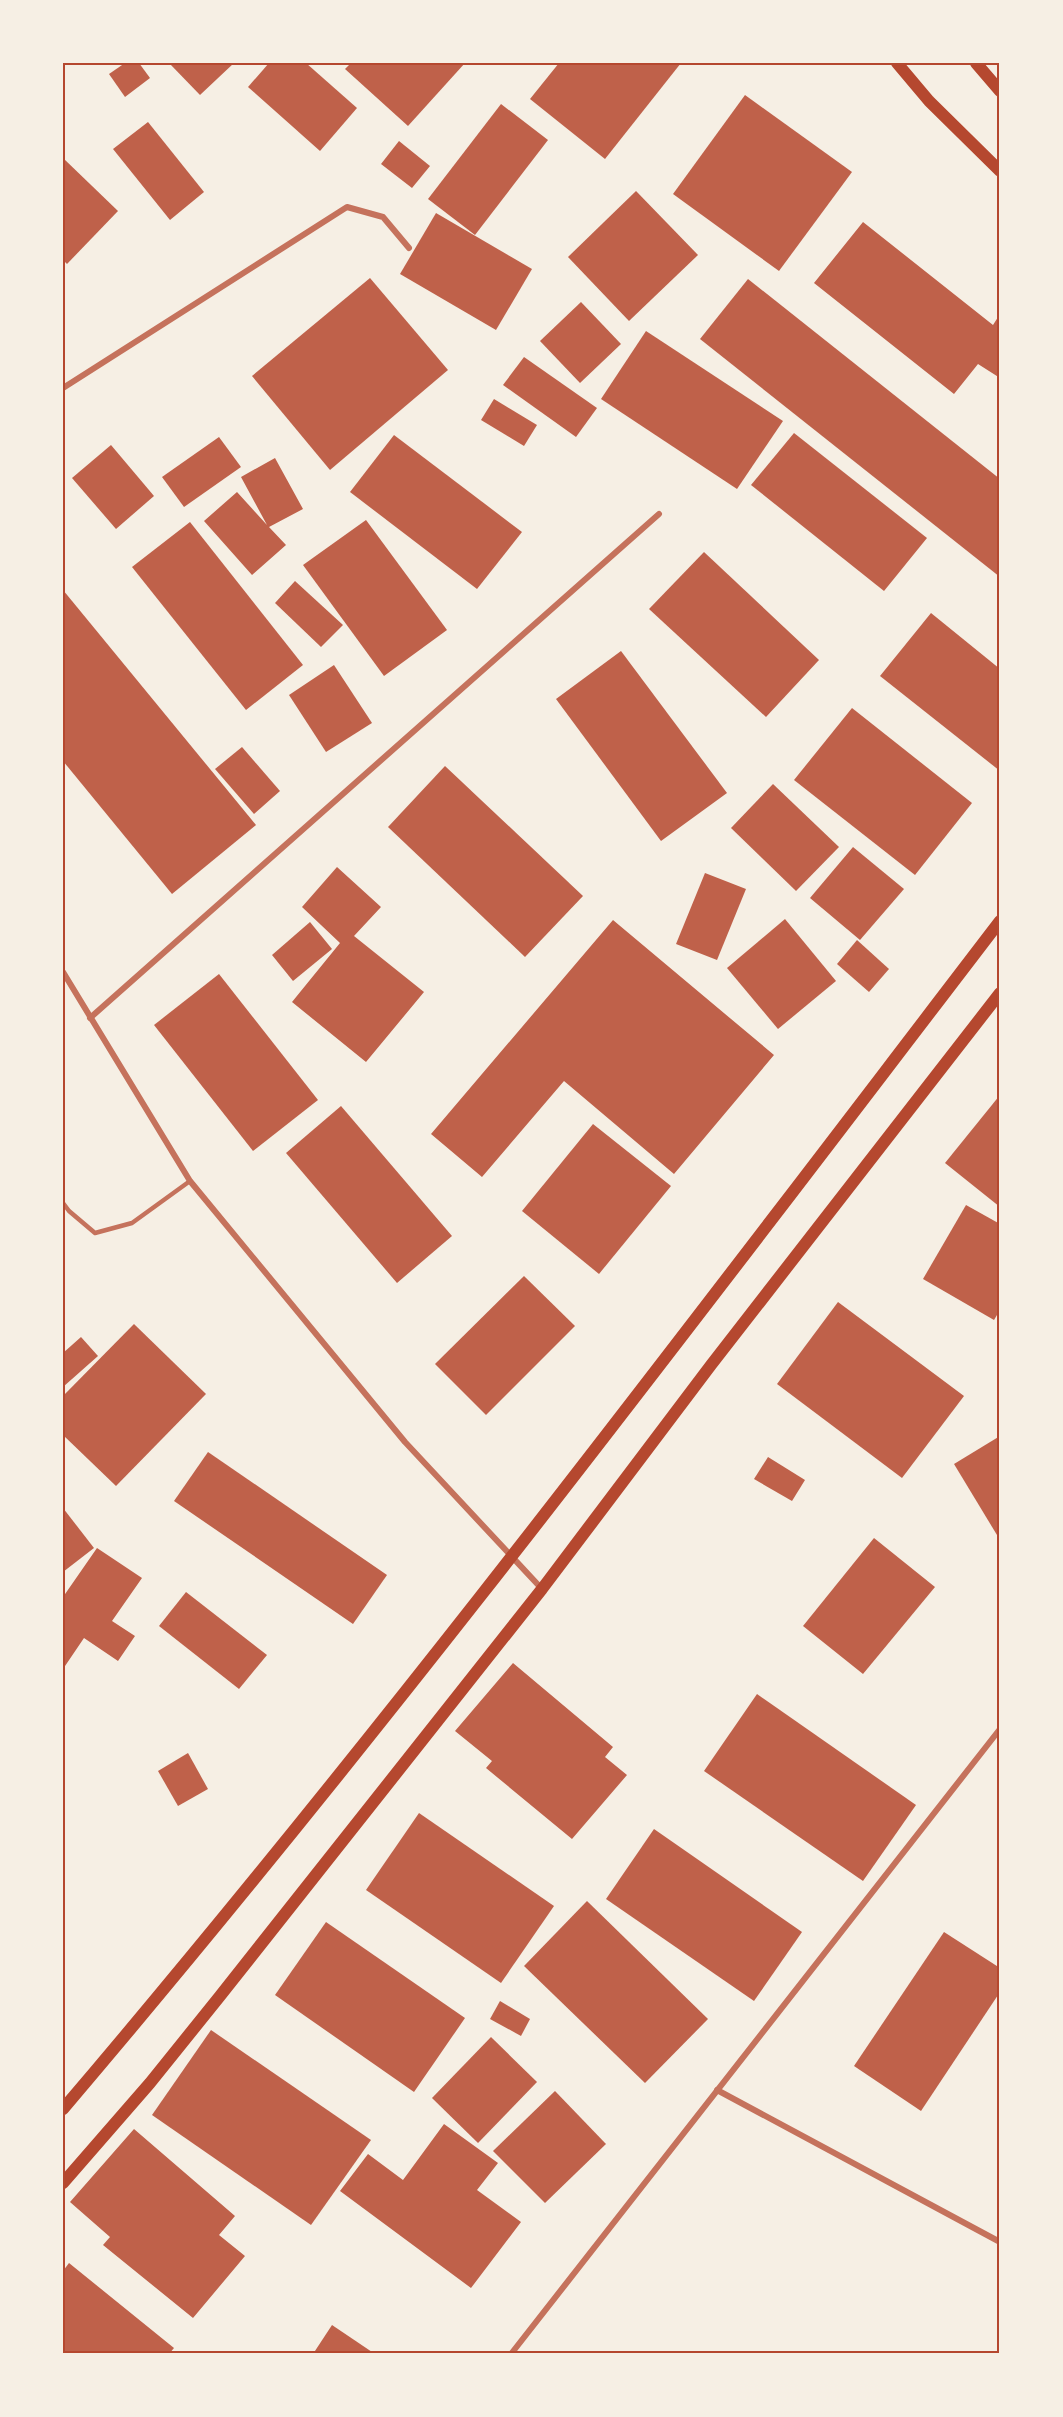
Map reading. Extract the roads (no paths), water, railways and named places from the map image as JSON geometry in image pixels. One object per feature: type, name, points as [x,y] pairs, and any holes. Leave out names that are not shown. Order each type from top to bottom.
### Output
[{"type":"main road","points":[[897,63],[929,100],[1000,171]]},
{"type":"main road","points":[[976,63],[1000,91]]},
{"type":"main road","points":[[63,2109],[149,2008],[513,1557],[1000,921]]},
{"type":"main road","points":[[63,2183],[206,2014],[542,1589],[711,1365],[1000,993]]},
{"type":"street","points":[[63,388],[347,207],[383,217],[409,248]]},
{"type":"street","points":[[90,1018],[659,514]]},
{"type":"street","points":[[63,972],[190,1181],[405,1442],[542,1589]]},
{"type":"street","points":[[512,2354],[1000,1729]]},
{"type":"street","points":[[717,2090],[1000,2242]]},
{"type":"lane","points":[[63,1203],[95,1233],[132,1223],[190,1181]]}]
